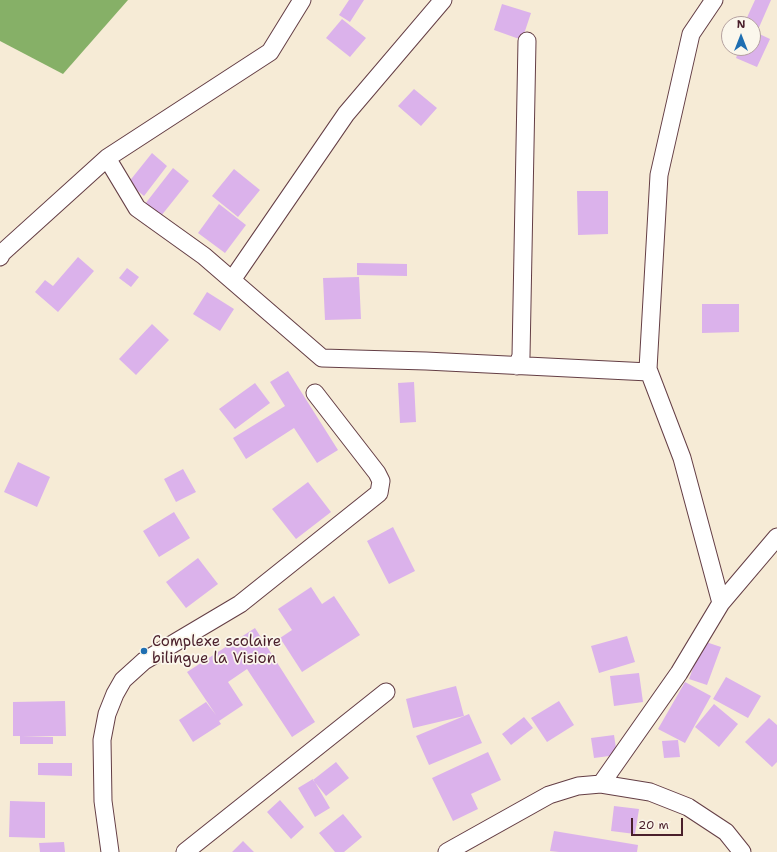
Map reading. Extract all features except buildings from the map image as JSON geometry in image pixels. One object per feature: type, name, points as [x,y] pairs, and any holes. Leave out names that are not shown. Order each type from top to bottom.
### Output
[{"type":"street","points":[[0,257],[2,253],[107,158],[270,52],[302,0]]},
{"type":"street","points":[[232,280],[346,114],[442,0]]},
{"type":"street","points":[[714,0],[691,34],[659,175],[648,369],[682,458],[721,603]]},
{"type":"street","points":[[517,366],[521,356],[527,41]]},
{"type":"street","points":[[107,158],[137,208],[204,256],[322,358],[649,372]]},
{"type":"street","points":[[110,852],[103,801],[102,740],[107,714],[115,694],[123,680],[144,661],[240,604],[380,493],[381,481],[377,473],[315,393]]},
{"type":"street","points":[[601,784],[679,673],[721,603],[777,537]]},
{"type":"street","points":[[185,852],[386,692]]},
{"type":"street","points":[[447,852],[549,795],[578,786],[601,784],[650,792],[688,807],[726,832],[742,852]]},
{"type":"green space","points":[[0,0],[128,0],[63,74],[0,41]]},
{"type":"place","name":"Complexe scolaire bilingue la Vision","points":[[144,651]]}]
